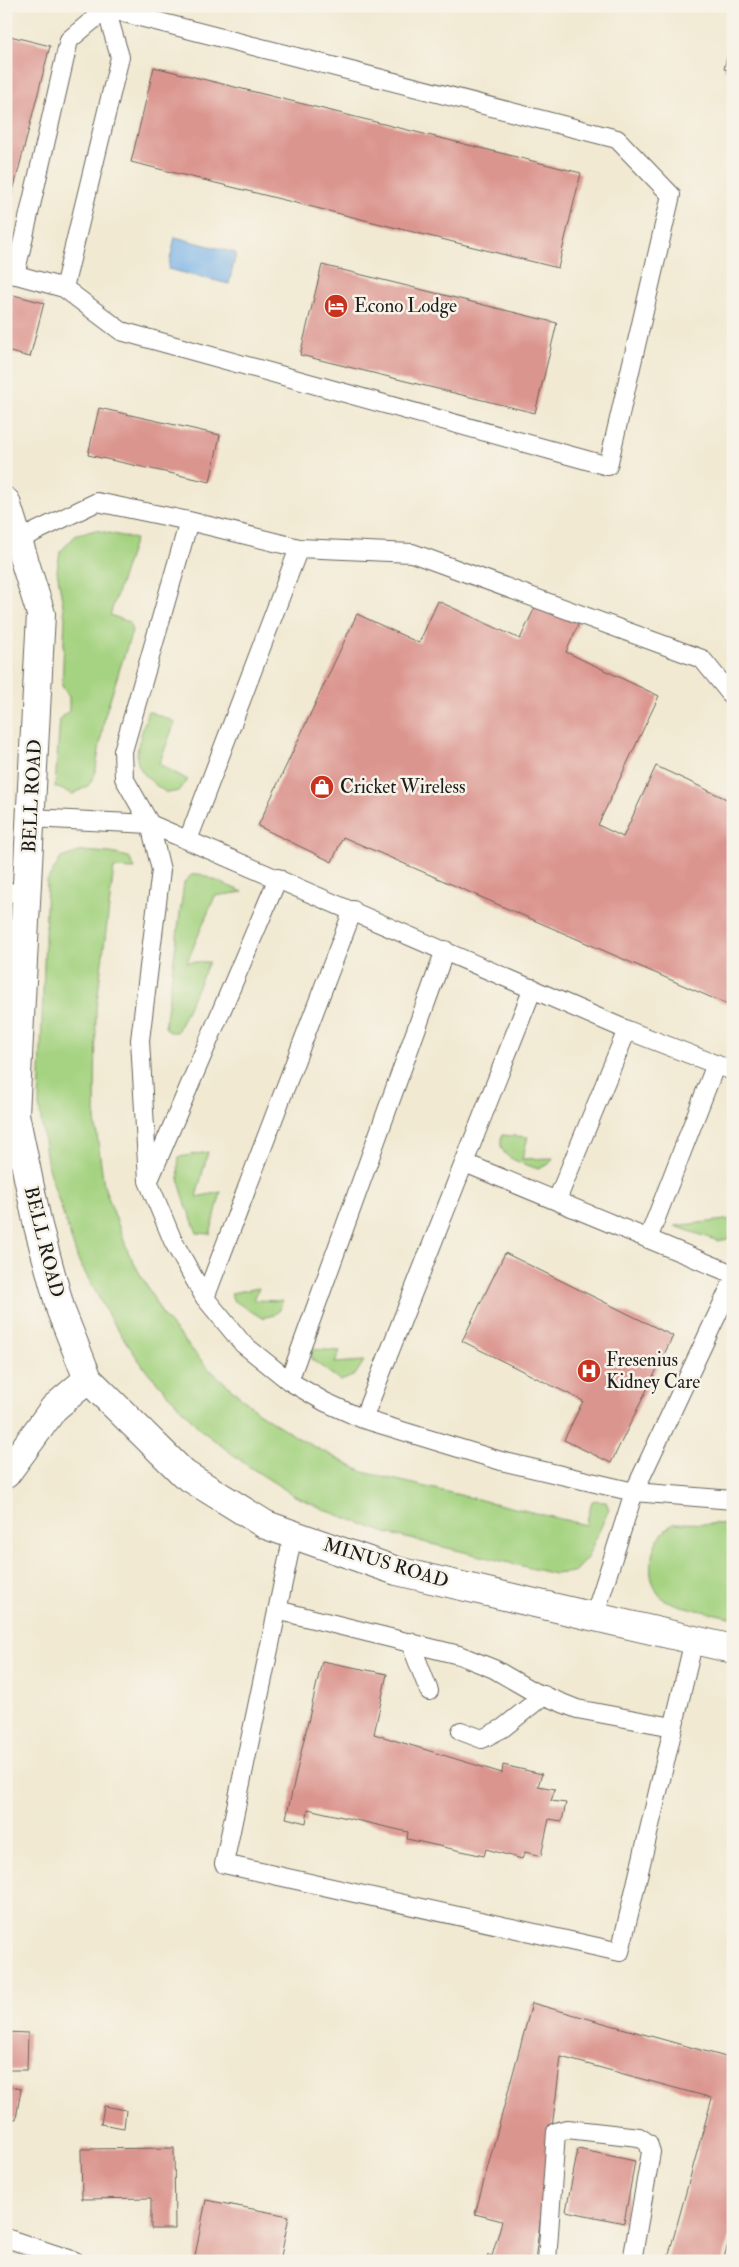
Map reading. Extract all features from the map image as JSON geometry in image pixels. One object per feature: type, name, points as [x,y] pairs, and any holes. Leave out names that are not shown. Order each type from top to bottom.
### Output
[{"type":"street","name":"BELL ROAD","points":[[6,502],[12,542],[42,614],[30,818],[16,893],[12,1053],[15,1114],[38,1226],[60,1311],[88,1379]]},
{"type":"street","points":[[6,1474],[54,1408],[88,1379]]},
{"type":"street","name":"MINUS ROAD","points":[[88,1379],[184,1474],[266,1525],[397,1571],[733,1649]]},
{"type":"lane","points":[[101,8],[617,139],[671,195],[608,466],[121,331],[64,288],[10,274],[69,40],[101,8]]},
{"type":"lane","points":[[64,288],[120,57],[101,8]]},
{"type":"lane","points":[[12,542],[97,502],[189,521],[299,548],[412,553],[702,659],[733,697]]},
{"type":"lane","points":[[189,521],[123,751],[124,778],[150,824],[161,870],[140,1040],[148,1181],[174,1241],[205,1298],[243,1344],[288,1381],[325,1402],[363,1419],[501,1461],[634,1492],[733,1500]]},
{"type":"lane","points":[[188,840],[299,548]]},
{"type":"lane","points":[[30,818],[150,824],[354,910],[627,1030],[733,1070]]},
{"type":"lane","points":[[148,1181],[278,878]]},
{"type":"lane","points":[[205,1298],[354,910]]},
{"type":"lane","points":[[288,1381],[445,950]]},
{"type":"lane","points":[[363,1419],[534,988]]},
{"type":"lane","points":[[557,1200],[627,1030]]},
{"type":"lane","points":[[648,1239],[716,1064]]},
{"type":"lane","points":[[465,1163],[733,1274]]},
{"type":"lane","points":[[594,1617],[634,1492],[733,1281]]},
{"type":"lane","points":[[293,1534],[224,1864],[620,1952],[694,1640]]},
{"type":"lane","points":[[277,1610],[459,1655],[494,1668],[544,1695],[577,1709],[673,1727]]},
{"type":"lane","points":[[410,1642],[429,1691]]},
{"type":"lane","points":[[461,1731],[482,1739],[503,1728],[544,1695]]},
{"type":"lane","points":[[547,2261],[556,2132],[566,2129],[639,2137],[648,2143],[651,2152],[632,2261]]},
{"type":"lane","points":[[6,2238],[75,2261]]},
{"type":"green space","points":[[96,530],[135,539],[110,615],[129,622],[132,631],[105,715],[95,774],[88,786],[73,794],[55,787],[60,718],[69,711],[69,697],[62,686],[65,618],[57,570],[60,552],[76,535]]},
{"type":"green space","points":[[148,711],[175,722],[159,764],[188,780],[179,791],[167,793],[144,774],[138,764],[138,748]]},
{"type":"green space","points":[[82,851],[110,853],[129,857],[135,869],[114,868],[96,1009],[95,1120],[104,1186],[129,1254],[164,1317],[208,1368],[258,1412],[298,1438],[363,1472],[586,1525],[592,1501],[606,1502],[609,1509],[587,1558],[574,1572],[555,1574],[386,1533],[330,1512],[295,1496],[248,1466],[201,1430],[145,1369],[111,1320],[78,1260],[48,1168],[39,1105],[47,881],[61,858]]},
{"type":"green space","points":[[200,874],[243,892],[215,896],[187,962],[209,962],[177,1032],[169,1032],[165,1027],[184,883],[191,875]]},
{"type":"green space","points":[[502,1135],[528,1137],[522,1159],[553,1158],[549,1164],[538,1169],[517,1161],[502,1149]]},
{"type":"green space","points":[[208,1152],[196,1197],[221,1192],[210,1234],[197,1233],[183,1196],[178,1167],[179,1157]]},
{"type":"green space","points":[[733,1219],[733,1232],[728,1239],[718,1241],[675,1226]]},
{"type":"green space","points":[[259,1288],[254,1300],[282,1301],[280,1310],[274,1315],[262,1318],[233,1300],[231,1293]]},
{"type":"green space","points":[[311,1349],[340,1351],[335,1363],[364,1361],[355,1375],[341,1381],[311,1359]]},
{"type":"green space","points":[[673,1523],[733,1524],[733,1618],[675,1604],[662,1598],[656,1590],[652,1581],[651,1571],[655,1545],[660,1536]]},
{"type":"water","points":[[175,237],[236,253],[229,284],[168,269]]},
{"type":"building","points":[[6,35],[50,46],[10,203],[6,202]]},
{"type":"building","points":[[733,35],[733,71],[724,69]]},
{"type":"building","points":[[154,67],[581,173],[558,268],[131,162]]},
{"type":"building","points":[[322,265],[557,323],[535,413],[300,355]]},
{"type":"building","points":[[6,293],[44,303],[30,357],[6,351]]},
{"type":"building","points":[[99,408],[220,435],[210,482],[88,455]]},
{"type":"building","points":[[438,601],[520,639],[537,603],[579,623],[566,652],[659,696],[598,825],[623,837],[656,766],[733,802],[733,1007],[343,837],[332,862],[258,826],[357,614],[419,643]]},
{"type":"building","name":"Fresenius Kidney Care","points":[[505,1253],[673,1336],[611,1463],[564,1440],[583,1401],[462,1341]]},
{"type":"building","points":[[322,1661],[387,1674],[374,1734],[502,1773],[503,1765],[542,1774],[538,1786],[555,1789],[551,1801],[566,1803],[562,1821],[549,1819],[541,1856],[525,1852],[522,1859],[486,1849],[484,1856],[407,1839],[408,1832],[308,1809],[306,1823],[286,1818]]},
{"type":"building","points":[[532,2003],[733,2059],[733,2226],[723,2261],[667,2261],[712,2098],[561,2057],[535,2261],[486,2261],[488,2255],[492,2256],[502,2221],[475,2214]]},
{"type":"building","points":[[6,2032],[28,2033],[27,2070],[6,2070]]},
{"type":"building","points":[[6,2086],[21,2089],[16,2119],[6,2118]]},
{"type":"building","points":[[104,2106],[126,2110],[124,2128],[101,2124]]},
{"type":"building","points":[[174,2148],[175,2229],[151,2229],[151,2198],[82,2199],[81,2149]]},
{"type":"building","points":[[578,2149],[635,2161],[624,2223],[566,2211]]},
{"type":"building","points":[[206,2200],[289,2216],[280,2261],[194,2261]]},
{"type":"place","name":"Econo Lodge","points":[[336,306]]},
{"type":"place","name":"Cricket Wireless","points":[[322,787]]},
{"type":"place","name":"Fresenius Kidney Care","points":[[589,1371]]}]
